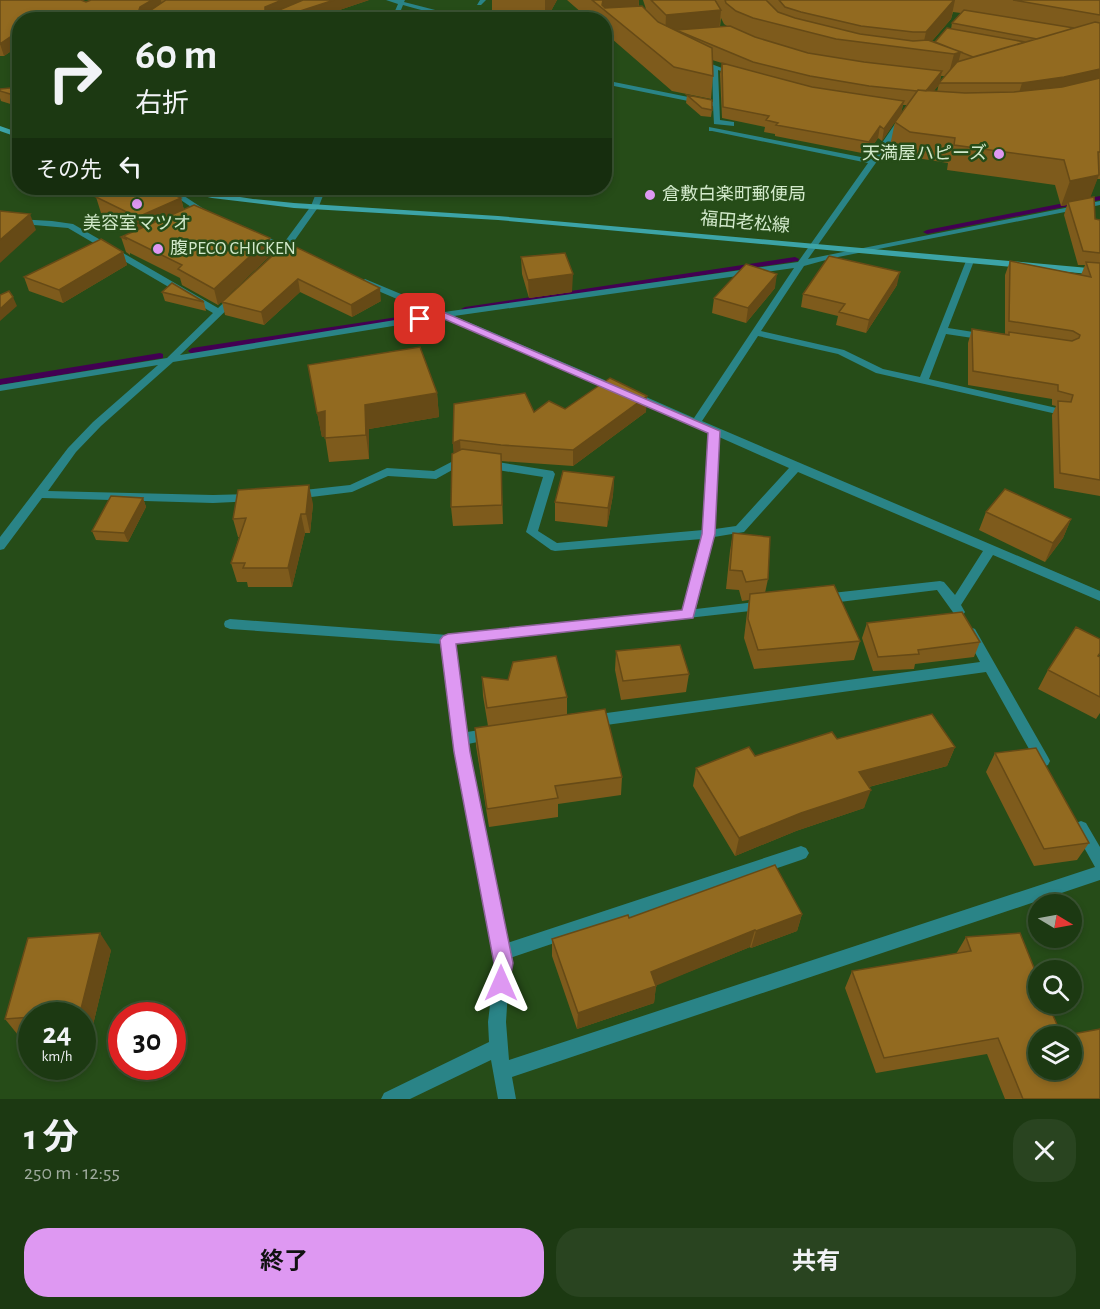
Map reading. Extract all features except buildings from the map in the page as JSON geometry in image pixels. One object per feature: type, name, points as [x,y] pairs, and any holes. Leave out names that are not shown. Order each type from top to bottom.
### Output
[{"type":"main road","name":"福田老松線","points":[[217,195],[315,206],[467,215],[1100,272]]},
{"type":"street","points":[[389,0],[436,12]]},
{"type":"street","points":[[689,57],[743,77]]},
{"type":"street","points":[[715,68],[717,122],[751,129]]},
{"type":"street","points":[[612,84],[716,105]]},
{"type":"street","points":[[696,422],[813,246],[903,119]]},
{"type":"street","points":[[712,129],[874,162]]},
{"type":"street","points":[[178,195],[218,219]]},
{"type":"street","points":[[269,265],[286,249],[315,206],[319,195]]},
{"type":"street","points":[[0,388],[443,315],[801,264],[1100,203]]},
{"type":"street","points":[[194,216],[204,212]]},
{"type":"street","points":[[0,220],[70,226],[219,312]]},
{"type":"street","points":[[247,232],[308,258]]},
{"type":"street","points":[[113,252],[123,247]]},
{"type":"street","points":[[923,381],[970,261]]},
{"type":"street","points":[[352,277],[1100,596]]},
{"type":"street","points":[[0,546],[72,450],[244,288]]},
{"type":"street","points":[[942,330],[999,339]]},
{"type":"street","points":[[755,333],[841,352],[880,371],[1061,412]]},
{"type":"street","points":[[688,615],[709,534],[714,431]]},
{"type":"street","points":[[282,496],[352,488],[387,472],[436,475],[461,461],[549,474],[532,532],[555,547],[709,534],[740,529],[796,467]]},
{"type":"street","points":[[39,494],[213,499],[259,497]]},
{"type":"street","points":[[955,605],[991,549]]},
{"type":"street","points":[[814,600],[940,585],[955,605],[1048,769]]},
{"type":"street","points":[[230,624],[448,640],[779,604]]},
{"type":"street","points":[[448,640],[460,739],[503,963],[497,1022],[498,1047],[507,1099]]},
{"type":"street","points":[[578,723],[989,666]]},
{"type":"street","points":[[460,739],[507,732]]},
{"type":"street","points":[[1071,811],[1100,862]]},
{"type":"street","points":[[501,953],[801,853]]},
{"type":"street","points":[[502,1071],[1100,873]]},
{"type":"street","points":[[390,1099],[498,1047]]},
{"type":"waterway","points":[[927,232],[1100,198]]},
{"type":"waterway","points":[[465,309],[795,259]]},
{"type":"waterway","points":[[192,351],[411,317]]},
{"type":"waterway","points":[[0,382],[160,356]]},
{"type":"place","name":"天満屋ハピーズ","points":[[999,154]]},
{"type":"place","name":"倉敷白楽町郵便局","points":[[650,195]]},
{"type":"place","name":"美容室マツオ","points":[[137,204]]},
{"type":"place","name":"腹PECO CHICKEN","points":[[158,249]]},
{"type":"route","points":[[420,319],[443,315],[714,431],[709,534],[688,615],[448,640],[462,752],[503,963],[501,983]]}]
